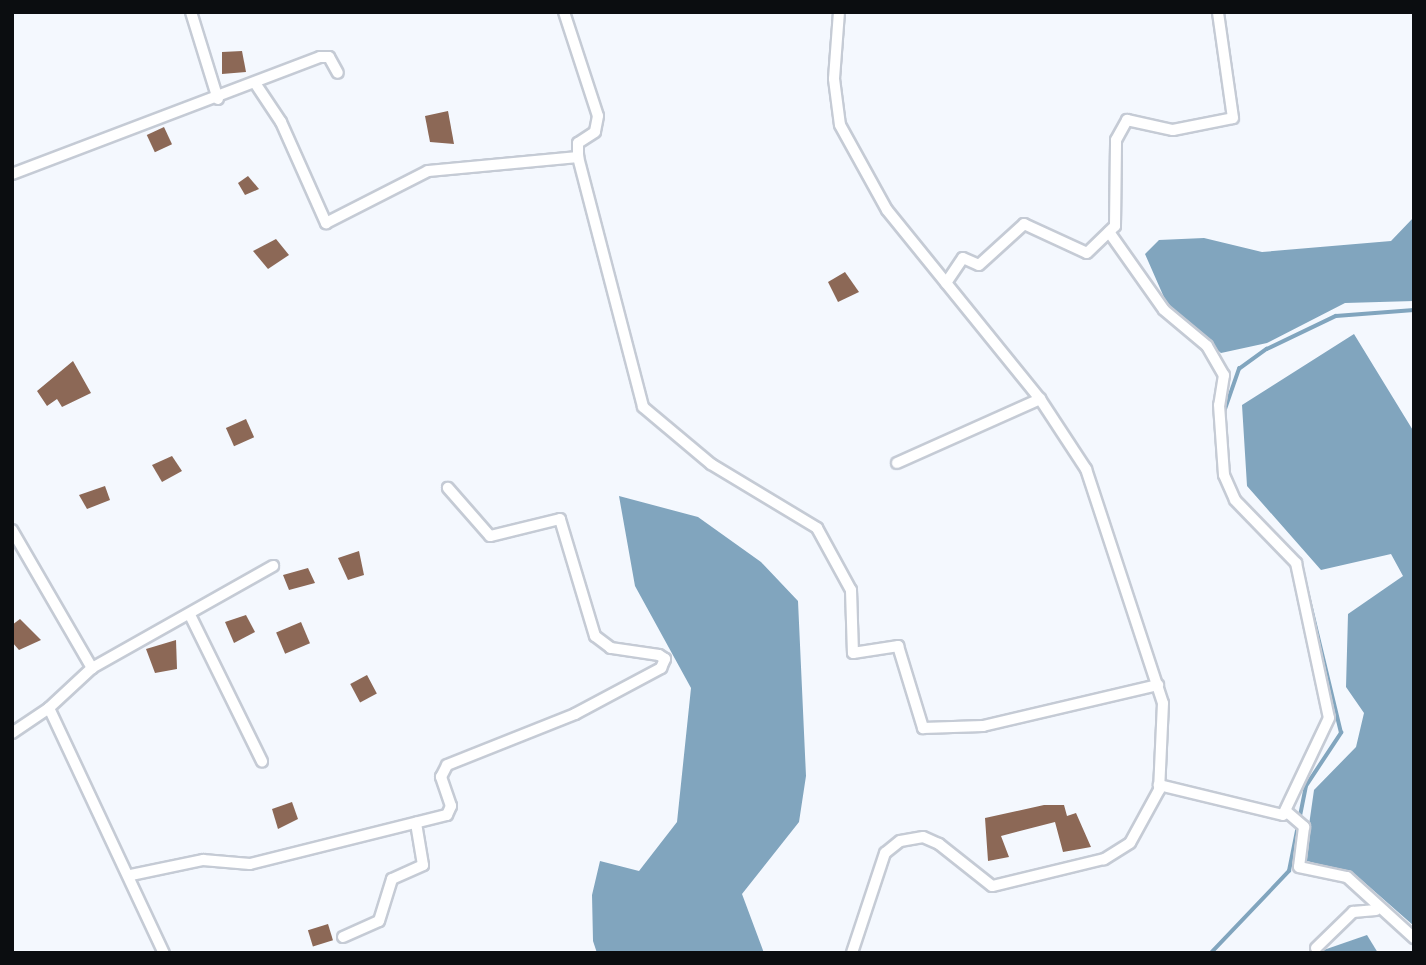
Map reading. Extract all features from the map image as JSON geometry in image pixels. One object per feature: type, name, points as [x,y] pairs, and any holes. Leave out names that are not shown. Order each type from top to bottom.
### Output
[{"type":"street","points":[[191,12],[218,99]]},
{"type":"street","points":[[564,12],[598,116],[595,132],[578,143],[578,157],[643,407],[711,464],[817,528],[851,590],[853,653],[898,646],[923,727],[984,726],[1158,685]]},
{"type":"street","points":[[839,12],[834,79],[840,125],[887,210],[1040,399],[1086,469],[1163,703],[1159,785],[1130,843],[1104,859],[992,886],[923,836],[900,841],[886,853],[852,953]]},
{"type":"street","points":[[946,282],[963,258],[979,265],[1024,224],[1087,253],[1115,226],[1116,140],[1127,120],[1173,130],[1233,118],[1218,12]]},
{"type":"street","points":[[12,174],[218,99],[325,56],[338,73]]},
{"type":"street","points":[[255,83],[281,122],[327,223],[428,171],[578,157]]},
{"type":"street","points":[[1109,232],[1164,310],[1207,346],[1224,375],[1224,475],[1235,500],[1296,563],[1329,718],[1287,812]]},
{"type":"street","points":[[897,463],[1040,399]]},
{"type":"street","points":[[131,875],[203,860],[250,864],[450,812],[441,777],[447,765],[575,714],[665,662],[659,655],[611,648],[595,636],[560,519],[490,536],[448,488]]},
{"type":"street","points":[[12,530],[92,668]]},
{"type":"street","points":[[12,733],[49,708],[92,668],[191,617],[272,566]]},
{"type":"street","points":[[191,617],[262,761]]},
{"type":"street","points":[[49,708],[131,875],[164,953]]},
{"type":"street","points":[[1159,785],[1273,815],[1287,812]]},
{"type":"street","points":[[1287,812],[1304,827],[1299,867],[1340,873],[1376,910],[1414,938]]},
{"type":"street","points":[[343,937],[379,920],[392,879],[423,865],[426,854],[416,823]]},
{"type":"street","points":[[1316,948],[1353,912],[1376,910]]},
{"type":"water","points":[[1414,217],[1414,301],[1345,303],[1267,343],[1221,353],[1170,311],[1145,254],[1159,240],[1204,238],[1262,252],[1391,241]]},
{"type":"water","points":[[1354,334],[1414,432],[1414,926],[1357,876],[1304,860],[1314,790],[1356,747],[1364,713],[1346,687],[1348,614],[1403,576],[1391,554],[1321,570],[1247,486],[1242,405]]},
{"type":"water","points":[[619,496],[698,517],[761,562],[798,601],[806,776],[799,822],[742,894],[764,953],[597,953],[593,941],[592,895],[600,861],[639,871],[677,822],[691,688],[635,586]]},
{"type":"water","points":[[1367,935],[1378,953],[1315,953]]},
{"type":"building","points":[[242,51],[246,72],[222,74],[222,52]]},
{"type":"building","points":[[448,111],[454,144],[430,142],[425,116]]},
{"type":"building","points":[[164,127],[172,144],[155,152],[147,135]]},
{"type":"building","points":[[248,176],[259,189],[245,195],[238,183]]},
{"type":"building","points":[[276,239],[289,255],[268,269],[253,251]]},
{"type":"building","points":[[845,272],[859,292],[838,302],[828,282]]},
{"type":"building","points":[[73,361],[91,393],[62,407],[57,399],[47,406],[37,391]]},
{"type":"building","points":[[246,419],[254,437],[234,446],[226,428]]},
{"type":"building","points":[[172,456],[182,471],[162,482],[152,465]]},
{"type":"building","points":[[105,486],[110,500],[87,509],[79,495]]},
{"type":"building","points":[[359,551],[364,575],[348,580],[338,558]]},
{"type":"building","points":[[308,568],[315,583],[289,590],[283,575]]},
{"type":"building","points":[[246,615],[255,632],[234,643],[225,622]]},
{"type":"building","points":[[20,619],[41,640],[19,650],[12,642],[12,625]]},
{"type":"building","points":[[301,622],[310,643],[285,654],[276,633]]},
{"type":"building","points":[[176,640],[177,669],[155,673],[146,649]]},
{"type":"building","points":[[367,675],[377,694],[360,702],[350,684]]},
{"type":"building","points":[[292,802],[298,819],[278,829],[272,809]]},
{"type":"building","points":[[1044,805],[1064,805],[1067,816],[1076,813],[1091,847],[1063,852],[1055,822],[1001,836],[1009,857],[988,861],[985,818]]},
{"type":"building","points":[[328,924],[333,940],[313,946],[308,930]]},
{"type":"waterway","points":[[1224,412],[1239,369],[1267,349],[1336,316],[1414,310]]},
{"type":"waterway","points":[[1211,953],[1289,871],[1306,786],[1341,733],[1301,566]]}]
